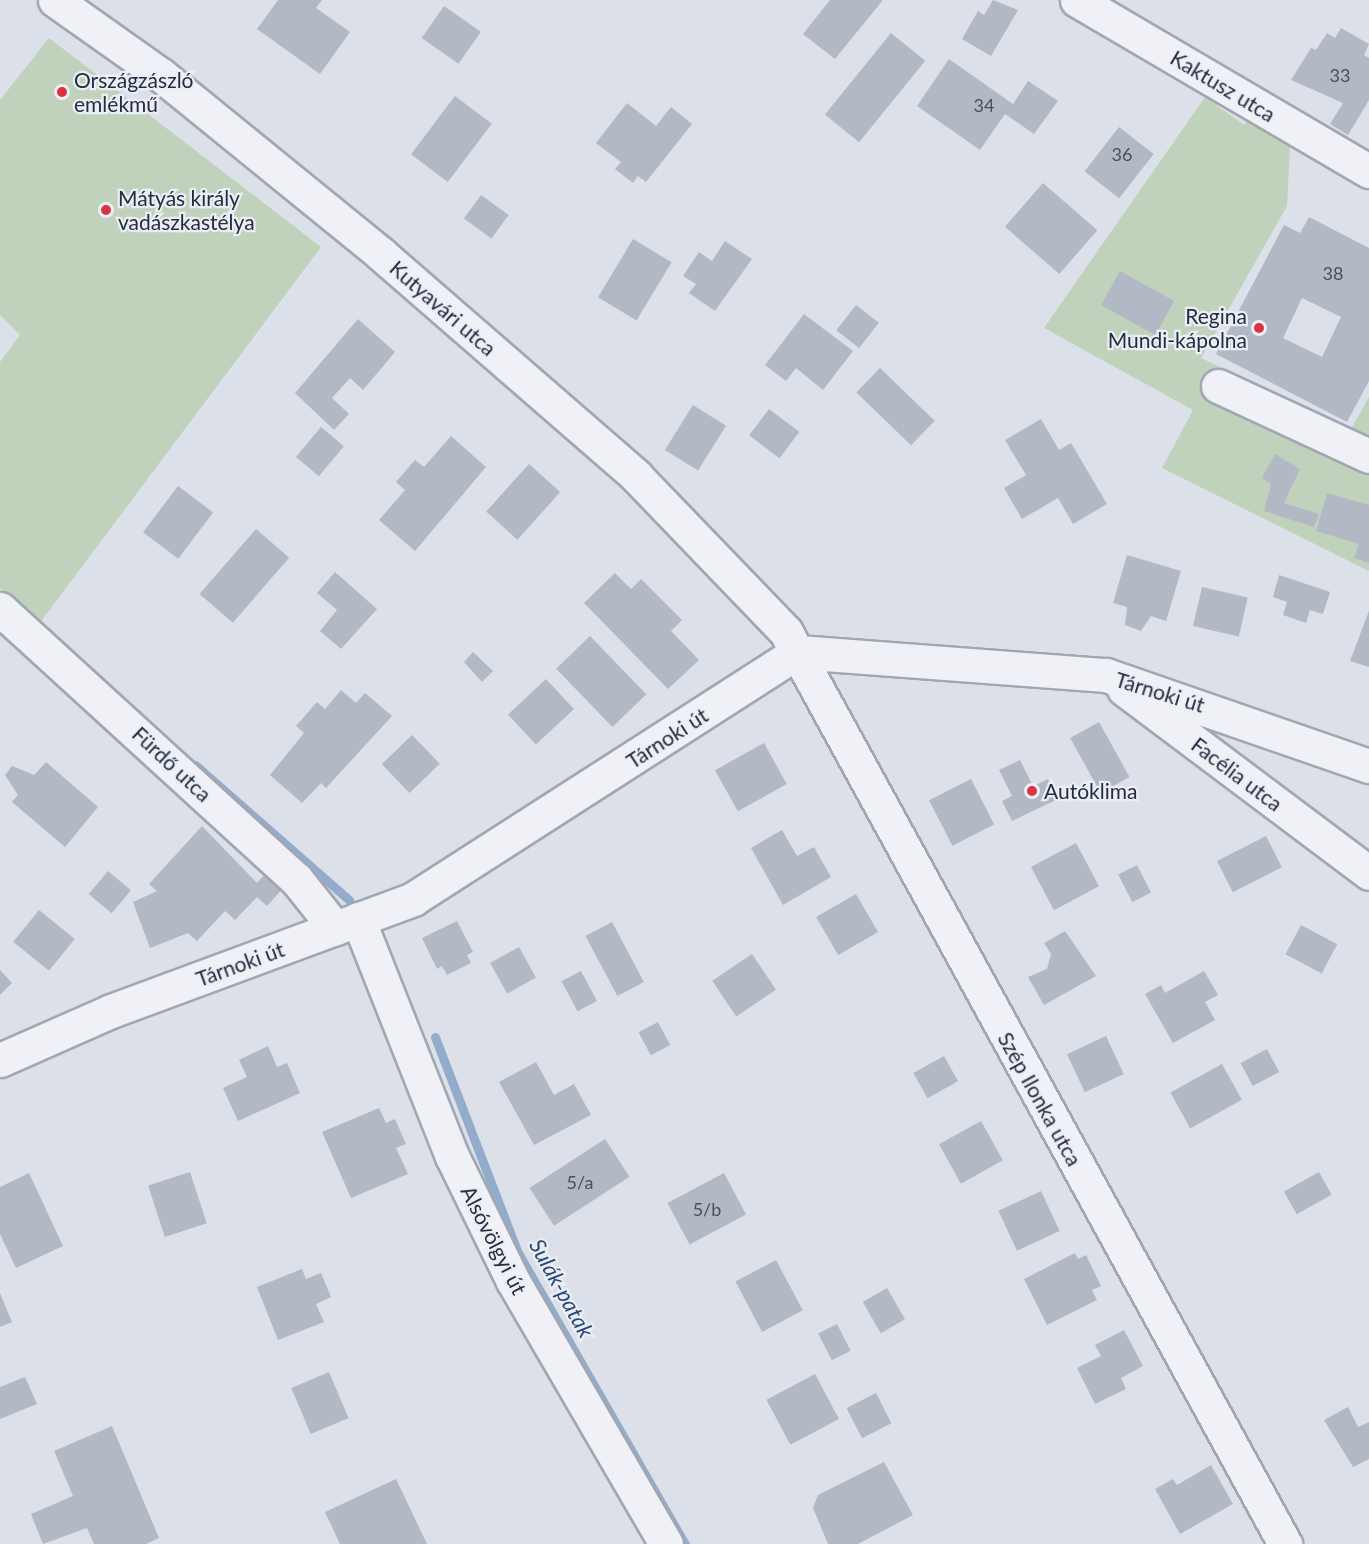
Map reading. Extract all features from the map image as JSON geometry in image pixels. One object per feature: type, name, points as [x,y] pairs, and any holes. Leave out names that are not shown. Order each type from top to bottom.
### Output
[{"type":"street","name":"Kutyavári utca","points":[[55,0],[113,38],[298,184],[628,468],[786,632],[798,652]]},
{"type":"street","name":"Kaktusz utca","points":[[1077,0],[1369,171]]},
{"type":"street","points":[[1218,386],[1369,456]]},
{"type":"street","name":"Fürdő utca","points":[[0,609],[347,924]]},
{"type":"street","name":"Tárnoki út","points":[[0,1060],[111,1011],[347,924],[447,882],[798,652],[1106,675],[1369,766]]},
{"type":"street","name":"Szép Ilonka utca","points":[[798,652],[1285,1544]]},
{"type":"street","name":"Facélia utca","points":[[1106,675],[1369,873]]},
{"type":"street","name":"Alsóvölgyi út","points":[[347,924],[452,1156],[513,1281],[666,1544]]},
{"type":"green space","points":[[49,38],[321,247],[39,624],[0,588],[0,362],[20,335],[0,315],[0,100]]},
{"type":"green space","points":[[1205,97],[1244,125],[1247,121],[1290,146],[1287,206],[1201,358],[1350,431],[1369,397],[1369,571],[1162,468],[1193,410],[1044,328]]},
{"type":"building","points":[[278,0],[322,0],[316,8],[350,32],[320,74],[257,29]]},
{"type":"building","points":[[830,0],[883,0],[835,59],[803,34]]},
{"type":"building","points":[[993,0],[1018,10],[991,56],[962,39],[978,11],[984,15]]},
{"type":"building","points":[[444,6],[481,32],[458,64],[422,38]]},
{"type":"building","points":[[1341,28],[1369,44],[1364,55],[1369,58],[1369,100],[1348,135],[1330,124],[1343,103],[1291,80],[1311,48],[1316,50],[1327,33],[1335,38]]},
{"type":"building","points":[[891,33],[925,61],[859,142],[825,115]]},
{"type":"building","points":[[949,59],[1013,104],[1028,81],[1058,101],[1034,134],[1005,114],[980,150],[917,106]]},
{"type":"building","points":[[455,96],[492,124],[448,182],[411,154]]},
{"type":"building","points":[[627,103],[656,126],[671,107],[692,124],[646,182],[638,176],[633,183],[615,169],[621,162],[596,143]]},
{"type":"building","points":[[1119,127],[1154,154],[1119,198],[1085,171]]},
{"type":"building","points":[[1043,183],[1097,230],[1059,274],[1005,227]]},
{"type":"building","points":[[481,195],[509,215],[491,238],[464,218]]},
{"type":"building","name":"Regina Mundi-kápolna","points":[[1309,217],[1369,248],[1369,381],[1347,422],[1216,354],[1284,225],[1300,233]],"holes":[[[1302,298],[1341,317],[1322,357],[1283,338]]]},
{"type":"building","points":[[633,239],[672,262],[637,320],[598,297]]},
{"type":"building","points":[[725,241],[752,259],[715,311],[689,293],[696,284],[683,276],[699,252],[712,261]]},
{"type":"building","points":[[1120,271],[1174,301],[1155,335],[1101,305]]},
{"type":"building","points":[[856,305],[879,323],[859,348],[836,330]]},
{"type":"building","points":[[804,314],[853,351],[823,390],[796,368],[786,381],[765,365]]},
{"type":"building","points":[[358,319],[395,352],[363,390],[350,378],[332,398],[349,414],[334,430],[295,393]]},
{"type":"building","points":[[880,368],[935,421],[911,445],[856,392]]},
{"type":"building","points":[[693,405],[726,426],[698,471],[665,450]]},
{"type":"building","points":[[769,409],[799,432],[779,458],[749,435]]},
{"type":"building","points":[[1041,419],[1059,450],[1071,443],[1107,504],[1073,524],[1058,498],[1022,519],[1004,488],[1026,475],[1005,440]]},
{"type":"building","points":[[321,427],[344,446],[319,476],[296,457]]},
{"type":"building","points":[[451,436],[486,467],[415,551],[379,520],[405,490],[396,482],[415,460],[424,467]]},
{"type":"building","points":[[1275,454],[1300,469],[1284,503],[1319,514],[1314,527],[1264,511],[1271,484],[1262,478]]},
{"type":"building","points":[[529,464],[560,492],[517,540],[486,512]]},
{"type":"building","points":[[178,486],[213,512],[178,559],[143,532]]},
{"type":"building","points":[[1327,493],[1369,505],[1369,563],[1354,558],[1359,544],[1316,531]]},
{"type":"building","points":[[256,529],[289,558],[233,623],[200,594]]},
{"type":"building","points":[[1127,555],[1181,571],[1166,621],[1151,616],[1141,631],[1125,625],[1127,607],[1113,603]]},
{"type":"building","points":[[335,572],[377,609],[341,649],[320,631],[337,610],[317,593]]},
{"type":"building","points":[[615,573],[631,589],[641,579],[682,620],[671,631],[699,660],[668,689],[584,603]]},
{"type":"building","points":[[1279,575],[1330,592],[1323,614],[1310,610],[1306,623],[1283,615],[1287,602],[1273,597]]},
{"type":"building","points":[[1202,587],[1248,598],[1239,637],[1193,626]]},
{"type":"building","points":[[1369,611],[1369,667],[1350,661]]},
{"type":"building","points":[[590,636],[646,694],[612,727],[556,669]]},
{"type":"building","points":[[473,652],[493,671],[482,682],[464,662]]},
{"type":"building","points":[[546,679],[574,709],[536,744],[508,714]]},
{"type":"building","points":[[341,690],[356,703],[365,693],[392,716],[326,788],[321,783],[302,803],[270,775],[304,733],[296,726],[317,702],[325,709]]},
{"type":"building","points":[[1099,722],[1130,777],[1101,793],[1070,738]]},
{"type":"building","points":[[412,735],[440,764],[410,793],[382,764]]},
{"type":"building","points":[[764,743],[787,784],[738,811],[715,770]]},
{"type":"building","name":"Autóklima","points":[[1020,760],[1033,786],[1048,779],[1058,799],[1012,821],[1002,801],[1012,796],[999,770]]},
{"type":"building","points":[[46,762],[98,807],[65,847],[12,802],[18,795],[5,775],[12,766],[34,775]]},
{"type":"building","points":[[971,779],[994,824],[952,846],[929,800]]},
{"type":"building","points":[[202,826],[257,883],[269,870],[285,886],[267,906],[257,897],[235,920],[225,911],[197,941],[188,933],[150,948],[133,902],[157,891],[149,884]]},
{"type":"building","points":[[782,830],[797,856],[814,847],[831,877],[783,905],[751,848]]},
{"type":"building","points":[[1266,836],[1282,867],[1233,892],[1217,861]]},
{"type":"building","points":[[1076,843],[1099,886],[1054,910],[1031,867]]},
{"type":"building","points":[[1137,865],[1151,893],[1132,902],[1118,875]]},
{"type":"building","points":[[108,871],[131,890],[112,913],[89,894]]},
{"type":"building","points":[[856,894],[878,932],[838,955],[816,917]]},
{"type":"building","points":[[39,910],[75,939],[49,971],[13,942]]},
{"type":"building","points":[[457,921],[473,952],[467,955],[471,963],[447,975],[442,966],[437,969],[422,938]]},
{"type":"building","points":[[612,922],[644,982],[617,996],[586,936]]},
{"type":"building","points":[[1301,925],[1337,944],[1322,973],[1286,954]]},
{"type":"building","points":[[1065,931],[1096,976],[1044,1005],[1028,977],[1047,969],[1051,954],[1044,943]]},
{"type":"building","points":[[519,947],[536,978],[507,994],[490,963]]},
{"type":"building","points":[[752,954],[776,990],[736,1016],[712,981]]},
{"type":"building","points":[[0,970],[12,983],[0,995]]},
{"type":"building","points":[[581,971],[597,1001],[578,1011],[562,981]]},
{"type":"building","points":[[1204,971],[1218,995],[1205,1002],[1215,1020],[1173,1043],[1145,994],[1161,985],[1165,993]]},
{"type":"building","points":[[658,1022],[670,1045],[651,1055],[639,1032]]},
{"type":"building","points":[[1106,1036],[1124,1074],[1085,1092],[1067,1054]]},
{"type":"building","points":[[268,1046],[277,1067],[287,1063],[300,1093],[238,1121],[223,1088],[247,1077],[239,1060]]},
{"type":"building","points":[[1267,1049],[1279,1072],[1253,1086],[1241,1063]]},
{"type":"building","points":[[944,1056],[958,1081],[927,1098],[913,1073]]},
{"type":"building","points":[[536,1062],[554,1095],[574,1084],[591,1115],[534,1145],[499,1082]]},
{"type":"building","points":[[1222,1064],[1242,1100],[1190,1128],[1170,1093]]},
{"type":"building","points":[[379,1108],[386,1123],[395,1119],[406,1144],[396,1148],[408,1174],[351,1198],[322,1132]]},
{"type":"building","points":[[981,1121],[1003,1160],[961,1184],[939,1144]]},
{"type":"building","points":[[605,1139],[630,1177],[554,1226],[530,1188]]},
{"type":"building","points":[[190,1172],[207,1223],[165,1237],[148,1186]]},
{"type":"building","points":[[1319,1172],[1332,1195],[1297,1214],[1284,1191]]},
{"type":"building","points":[[29,1173],[63,1246],[16,1268],[0,1234],[0,1187]]},
{"type":"building","points":[[724,1173],[746,1214],[690,1245],[667,1203]]},
{"type":"building","points":[[1041,1191],[1060,1231],[1017,1251],[998,1211]]},
{"type":"building","points":[[1075,1253],[1078,1259],[1086,1255],[1101,1286],[1092,1290],[1097,1300],[1047,1325],[1024,1279]]},
{"type":"building","points":[[776,1260],[803,1310],[762,1332],[735,1282]]},
{"type":"building","points":[[302,1269],[306,1279],[321,1273],[331,1297],[316,1304],[324,1322],[278,1340],[257,1287]]},
{"type":"building","points":[[887,1288],[905,1319],[881,1333],[863,1302]]},
{"type":"building","points":[[0,1293],[12,1322],[0,1327]]},
{"type":"building","points":[[837,1324],[851,1351],[832,1360],[818,1334]]},
{"type":"building","points":[[1124,1330],[1143,1366],[1121,1378],[1126,1389],[1095,1404],[1077,1368],[1101,1356],[1095,1345]]},
{"type":"building","points":[[329,1372],[349,1418],[311,1434],[291,1388]]},
{"type":"building","points":[[815,1374],[839,1419],[790,1445],[766,1400]]},
{"type":"building","points":[[25,1377],[37,1404],[0,1419],[0,1387]]},
{"type":"building","points":[[876,1393],[891,1423],[862,1438],[847,1408]]},
{"type":"building","points":[[1348,1407],[1358,1427],[1369,1422],[1369,1459],[1353,1467],[1324,1420]]},
{"type":"building","points":[[112,1426],[159,1538],[146,1544],[94,1544],[87,1528],[43,1544],[31,1514],[73,1496],[54,1451]]},
{"type":"building","points":[[884,1462],[913,1515],[858,1544],[828,1544],[813,1508],[818,1495]]},
{"type":"building","points":[[1211,1465],[1233,1504],[1180,1534],[1155,1489],[1173,1479],[1177,1485]]},
{"type":"building","points":[[396,1479],[427,1544],[340,1544],[325,1512]]},
{"type":"waterway","points":[[195,765],[349,900]]},
{"type":"waterway","name":"Sulák-patak","points":[[435,1037],[517,1251],[685,1544]]},
{"type":"place","name":"Országzászló emlékmű","points":[[62,92]]},
{"type":"place","name":"Mátyás király vadászkastélya","points":[[106,210]]},
{"type":"place","name":"Regina Mundi-kápolna","points":[[1259,328]]},
{"type":"place","name":"Autóklima","points":[[1032,791]]}]
